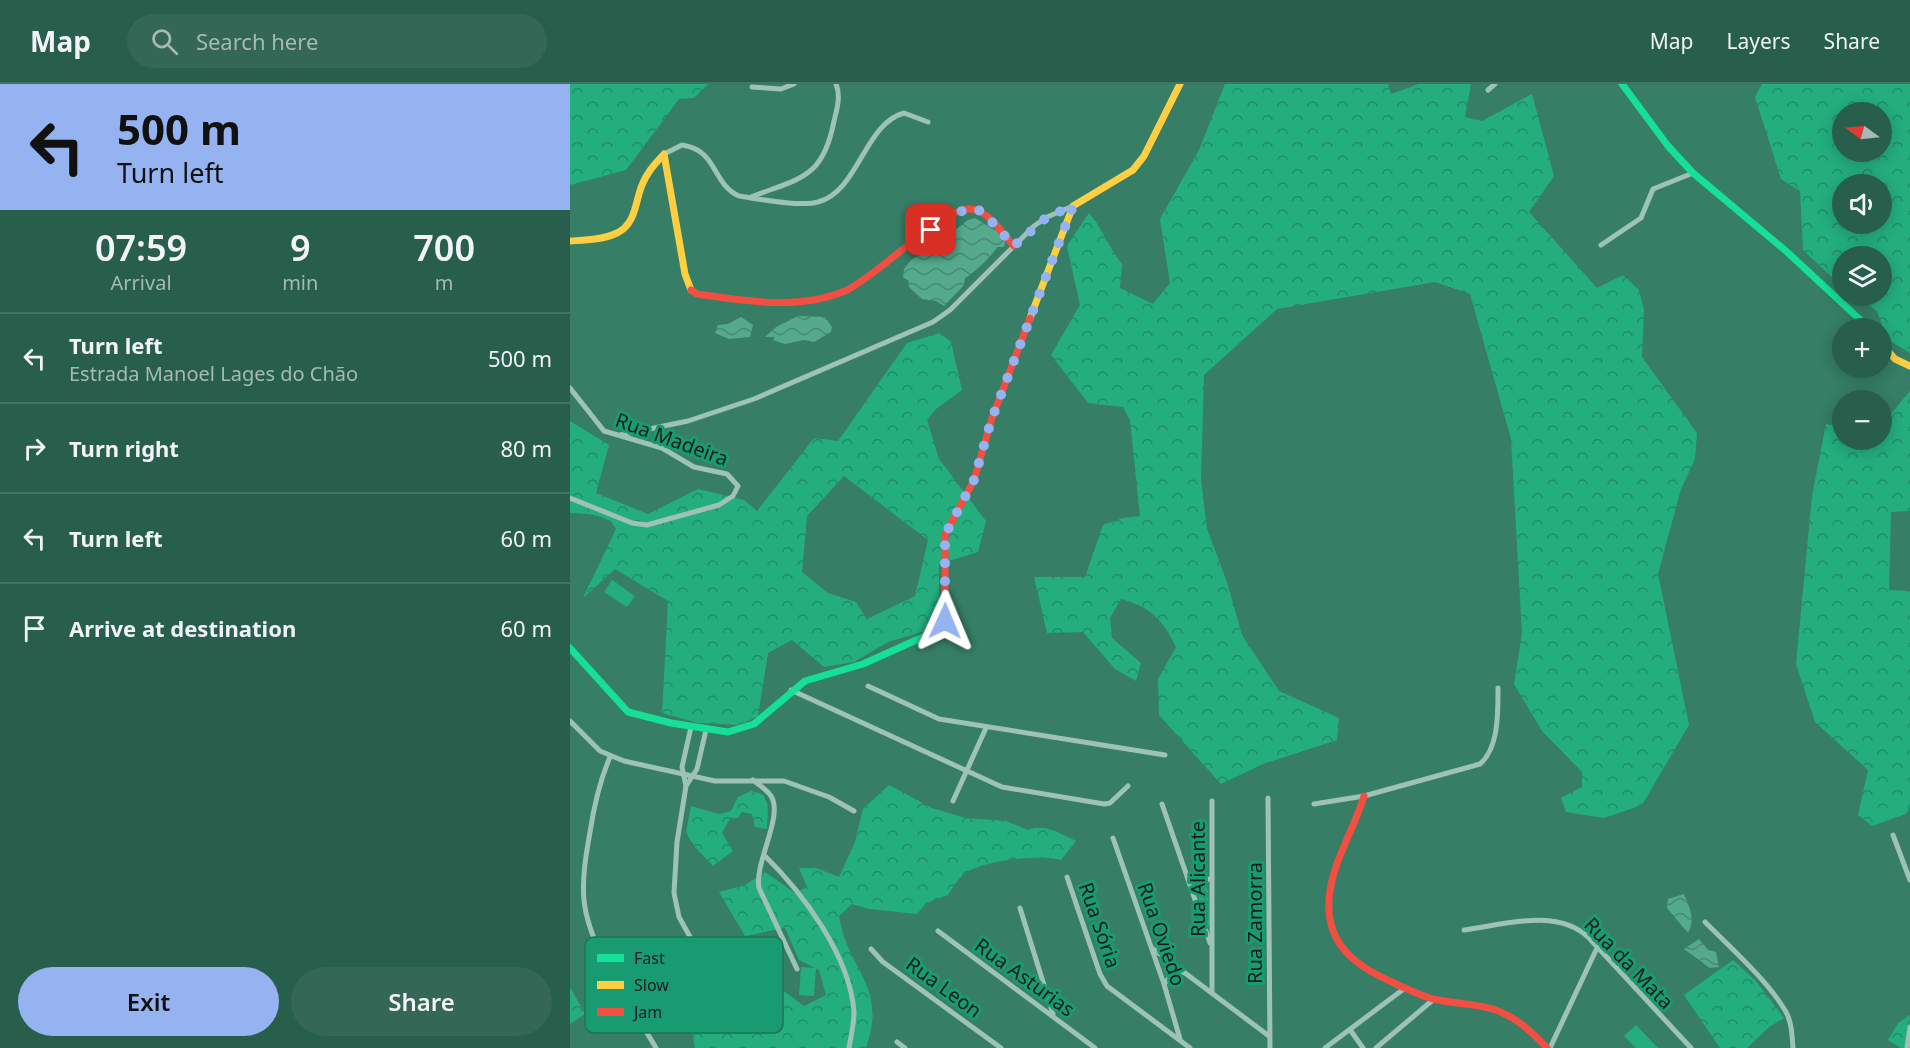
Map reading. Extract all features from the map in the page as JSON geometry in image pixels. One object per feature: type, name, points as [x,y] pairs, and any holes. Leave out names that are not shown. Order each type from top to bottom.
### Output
[{"type":"street","points":[[752,87],[781,89],[794,84]]},
{"type":"street","points":[[749,198],[804,178],[822,159],[828,149],[837,109],[836,84]]},
{"type":"street","points":[[620,435],[688,421],[726,409],[933,322],[950,310],[1014,246],[1047,217],[1073,206],[1133,170],[1144,156],[1180,84]]},
{"type":"street","points":[[1488,90],[1495,84]]},
{"type":"street","points":[[1622,84],[1668,146],[1693,173],[1786,251],[1858,318]]},
{"type":"street","points":[[570,241],[609,237],[622,232],[635,213],[643,183],[650,168],[664,154],[682,145],[695,148],[707,156],[728,190],[749,198],[817,202],[837,190],[851,174],[876,135],[894,118],[904,113],[928,122]]},
{"type":"street","points":[[664,154],[685,274],[692,292],[697,294],[772,303],[827,297],[846,290],[864,279],[931,230],[968,209],[983,212],[1014,246]]},
{"type":"street","points":[[1601,245],[1641,218],[1653,189],[1693,173]]},
{"type":"street","points":[[570,648],[624,710],[706,730],[728,732],[754,724],[804,681],[863,664],[941,629],[946,611],[943,548],[945,535],[974,480],[991,421],[1073,206]]},
{"type":"street","points":[[1892,356],[1910,366]]},
{"type":"street","name":"Rua Madeira","points":[[570,388],[600,429],[662,448],[694,466],[727,474],[736,481],[738,491],[719,505],[647,525],[632,523],[570,498]]},
{"type":"street","points":[[868,686],[933,717],[986,728],[1165,755]]},
{"type":"street","points":[[1314,804],[1364,796],[1480,764],[1488,754],[1495,733],[1498,688]]},
{"type":"street","points":[[791,690],[1009,789],[1104,804],[1110,803],[1128,786]]},
{"type":"street","points":[[570,721],[586,739],[610,757],[723,782],[775,779],[795,783],[854,811]]},
{"type":"street","points":[[691,937],[680,917],[674,893],[677,842],[686,786],[682,774],[692,727]]},
{"type":"street","points":[[953,801],[986,728]]},
{"type":"street","points":[[686,786],[694,776],[706,730]]},
{"type":"street","points":[[595,937],[584,902],[585,858],[593,813],[610,757]]},
{"type":"street","points":[[753,780],[769,793],[775,805],[758,874],[759,888],[782,937]]},
{"type":"street","points":[[1364,796],[1355,829],[1332,881],[1328,916],[1331,930],[1354,963],[1405,988],[1434,999],[1464,1002],[1507,1014],[1522,1023],[1549,1048],[1597,948]]},
{"type":"street","name":"Rua Zamorra","points":[[1268,798],[1270,1048]]},
{"type":"street","name":"Rua Alicante","points":[[1212,801],[1212,993]]},
{"type":"street","points":[[1162,804],[1190,880],[1211,947]]},
{"type":"street","points":[[1893,835],[1910,880]]},
{"type":"street","name":"Rua Oviedo","points":[[1113,838],[1164,984],[1180,1040]]},
{"type":"street","points":[[764,855],[796,890],[843,963],[854,1010],[849,1048]]},
{"type":"street","name":"Rua Sória","points":[[1068,877],[1100,974],[1107,986],[1190,1048]]},
{"type":"street","points":[[1190,880],[1201,882],[1212,878]]},
{"type":"street","points":[[1020,908],[1053,1016]]},
{"type":"street","name":"Rua da Mata","points":[[1464,930],[1536,921],[1562,922],[1582,931],[1691,1048]]},
{"type":"street","points":[[1705,922],[1754,972],[1786,1012],[1792,1030],[1793,1048]]},
{"type":"street","name":"Rua Asturias","points":[[938,931],[1095,1048]]},
{"type":"street","points":[[783,939],[797,969]]},
{"type":"street","points":[[1152,949],[1269,1036]]},
{"type":"street","name":"Rua Leon","points":[[871,950],[883,962],[1000,1048]]},
{"type":"street","points":[[1164,984],[1172,975],[1183,972]]},
{"type":"street","points":[[1325,1048],[1351,1031],[1405,988]]},
{"type":"street","points":[[1376,1048],[1434,999]]},
{"type":"street","points":[[1906,1048],[1910,1027]]},
{"type":"street","points":[[1351,1031],[1363,1048]]},
{"type":"street","points":[[647,1033],[656,1048]]},
{"type":"street","points":[[897,1042],[905,1048]]},
{"type":"green space","points":[[570,84],[708,84],[694,98],[679,99],[626,170],[570,185]]},
{"type":"green space","points":[[1225,84],[1388,84],[1391,94],[1419,84],[1471,84],[1465,117],[1482,121],[1532,94],[1554,176],[1529,212],[1597,288],[1623,275],[1639,290],[1644,310],[1642,357],[1697,433],[1695,459],[1681,489],[1658,574],[1689,725],[1642,805],[1604,818],[1566,812],[1561,798],[1582,787],[1582,772],[1542,731],[1514,684],[1522,633],[1511,439],[1470,294],[1435,282],[1277,309],[1204,375],[1201,479],[1207,529],[1227,582],[1242,635],[1279,691],[1339,718],[1337,740],[1263,764],[1221,784],[1159,715],[1158,679],[1176,647],[1166,629],[1148,610],[1121,599],[1110,618],[1112,638],[1141,663],[1136,681],[1115,669],[1083,632],[1047,633],[1034,577],[1085,577],[1103,525],[1123,518],[1140,516],[1130,420],[1123,407],[1088,403],[1051,355],[1080,305],[1067,246],[1089,213],[1122,264],[1120,288],[1153,304],[1170,283],[1160,219],[1199,150]]},
{"type":"green space","points":[[1762,84],[1910,84],[1910,353],[1892,342],[1892,318],[1880,318],[1877,311],[1869,306],[1892,306],[1892,246],[1832,246],[1832,278],[1803,250],[1800,191],[1781,179],[1755,97]]},
{"type":"green space","points":[[940,333],[951,342],[962,390],[936,409],[927,420],[939,459],[986,521],[978,552],[939,564],[939,616],[932,629],[888,642],[854,662],[824,667],[792,640],[768,653],[758,716],[740,725],[698,723],[662,713],[668,601],[615,569],[583,598],[616,529],[602,517],[570,513],[570,421],[609,445],[596,493],[648,514],[698,489],[744,500],[757,511],[814,438],[838,441],[907,343]],"holes":[[[844,476],[928,540],[915,596],[867,619],[856,602],[828,593],[802,572],[807,516]]]},
{"type":"green space","points":[[1910,391],[1910,511],[1891,512],[1889,590],[1910,591],[1910,807],[1906,814],[1872,826],[1858,815],[1868,770],[1815,722],[1796,664],[1812,496],[1826,424],[1832,425],[1832,450],[1892,450],[1892,413]]},
{"type":"green space","points":[[612,580],[635,596],[627,607],[604,592]]},
{"type":"green space","points":[[889,785],[932,808],[966,818],[1006,821],[1028,830],[1046,829],[1076,841],[1061,860],[1052,858],[1015,859],[969,871],[960,878],[948,895],[926,903],[917,914],[869,909],[852,904],[839,916],[850,951],[869,993],[872,1027],[866,1048],[695,1048],[692,1033],[783,1033],[783,990],[804,1006],[826,995],[819,970],[799,960],[785,928],[745,936],[719,892],[745,885],[765,872],[795,893],[807,887],[799,868],[816,868],[839,877],[855,842],[863,809]]},
{"type":"green space","points":[[751,791],[763,794],[768,806],[767,829],[755,827],[752,814],[742,812],[738,818],[730,818],[722,833],[733,851],[713,866],[695,847],[686,833],[691,806],[719,814],[731,811],[738,797]]},
{"type":"green space","points":[[1208,885],[1209,928],[1195,887]]},
{"type":"green space","points":[[1733,960],[1756,981],[1784,1018],[1769,1027],[1747,1048],[1720,1048],[1684,995]]},
{"type":"green space","points":[[801,967],[816,968],[814,996],[799,995]]},
{"type":"green space","points":[[570,987],[585,1014],[570,1024]]},
{"type":"green space","points":[[1910,1015],[1910,1048],[1901,1048],[1888,1040],[1898,1023]]},
{"type":"green space","points":[[1636,1025],[1658,1048],[1636,1048],[1624,1036]]},
{"type":"water","points":[[975,218],[997,231],[1005,242],[1004,247],[997,247],[983,264],[965,278],[964,285],[944,306],[936,301],[922,299],[908,286],[909,281],[903,277],[904,269],[935,238],[951,233],[968,220]]},
{"type":"water","points":[[798,316],[825,317],[832,327],[831,332],[814,342],[804,340],[785,344],[773,340],[775,337],[765,337],[776,327]]},
{"type":"water","points":[[741,317],[753,325],[750,337],[729,339],[715,333],[718,325],[728,324]]},
{"type":"water","points":[[1684,894],[1692,918],[1688,933],[1667,908],[1668,899]]},
{"type":"water","points":[[1699,939],[1708,950],[1716,952],[1719,967],[1710,968],[1684,949]]},
{"type":"traffic: fast","points":[[1622,84],[1668,146],[1693,173],[1786,251],[1858,318]]},
{"type":"traffic: fast","points":[[570,648],[628,712],[671,723],[728,732],[754,724],[805,681],[863,664],[941,629],[946,611],[945,591]]},
{"type":"traffic: slow","points":[[1030,318],[1073,206],[1133,170],[1144,156],[1180,84]]},
{"type":"traffic: slow","points":[[570,241],[605,237],[623,229],[634,212],[646,176],[664,154],[685,274],[691,290]]},
{"type":"traffic: slow","points":[[1892,356],[1910,366]]},
{"type":"traffic: jam","points":[[691,290],[697,294],[773,302],[811,300],[829,296],[847,290],[860,282],[926,231],[957,212],[969,209],[988,217],[1014,246]]},
{"type":"traffic: jam","points":[[945,591],[945,535],[974,480],[991,421],[1030,318]]},
{"type":"traffic: jam","points":[[1364,796],[1338,860],[1331,887],[1329,916],[1338,942],[1356,962],[1380,977],[1433,999],[1496,1010],[1524,1026],[1547,1048]]},
{"type":"route","points":[[931,230],[960,212],[976,209],[983,212],[1014,246],[1034,226],[1047,217],[1073,206],[991,421],[974,480],[945,535],[943,548],[945,621]]}]
